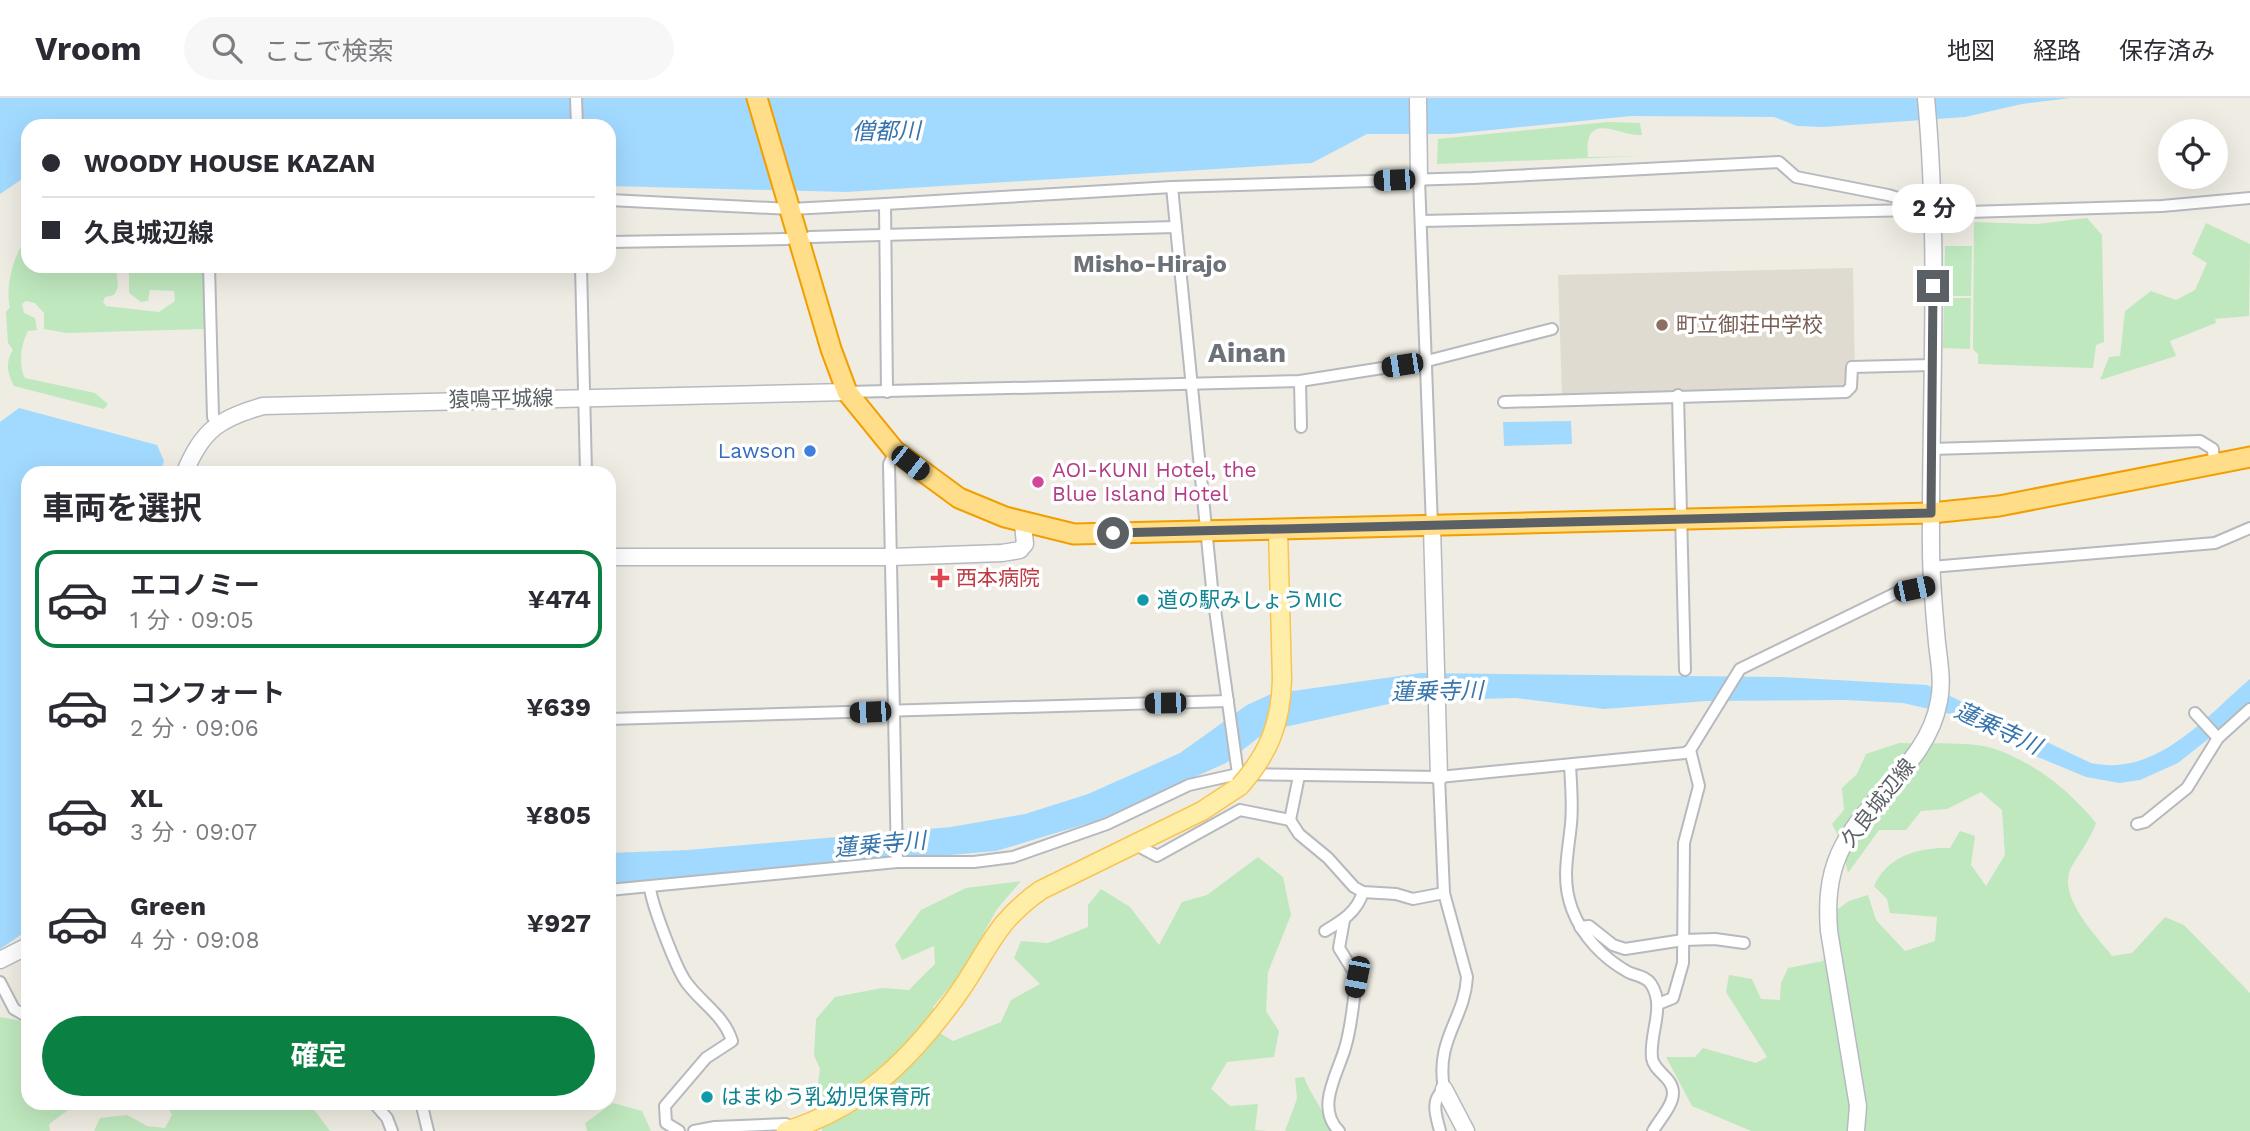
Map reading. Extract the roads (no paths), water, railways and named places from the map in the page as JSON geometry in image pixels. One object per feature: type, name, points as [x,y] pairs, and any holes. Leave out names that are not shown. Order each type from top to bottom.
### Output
[{"type":"highway","points":[[757,98],[831,349],[847,392],[895,452],[958,498],[1023,524],[1074,534],[1931,513],[1999,506],[2250,457]]},
{"type":"main road","points":[[1418,98],[1419,177]]},
{"type":"main road","name":"久良城辺線","points":[[1856,1131],[1856,1093],[1829,931],[1827,902],[1832,874],[1840,852],[1853,830],[1909,766],[1935,720],[1940,697],[1931,567],[1932,365],[1928,207],[1930,135],[1926,98]]},
{"type":"main road","name":"猿鳴平城線","points":[[188,466],[194,451],[218,423],[235,414],[263,406],[847,392]]},
{"type":"main road","points":[[616,557],[892,557],[1020,550],[1025,544],[1023,524]]},
{"type":"main road","points":[[1432,527],[1439,777]]},
{"type":"main road","points":[[788,1130],[844,1108],[881,1080],[956,997],[1002,922],[1021,904],[1041,890],[1202,811],[1239,780],[1270,746],[1278,724],[1282,679],[1278,530]]},
{"type":"main road","points":[[0,960],[21,950]]},
{"type":"main road","points":[[1444,1089],[1466,1131]]},
{"type":"street","points":[[576,98],[577,119]]},
{"type":"street","points":[[616,200],[885,204],[1172,187],[1779,162],[1796,177],[1888,195],[1928,207],[2010,213],[2162,206],[2250,198]]},
{"type":"street","points":[[1419,177],[1432,527]]},
{"type":"street","points":[[1172,187],[1206,532],[1239,780]]},
{"type":"street","points":[[885,204],[887,392]]},
{"type":"street","points":[[1420,221],[1841,213],[1917,210],[1928,207]]},
{"type":"street","points":[[810,237],[1176,227]]},
{"type":"street","points":[[616,242],[787,239]]},
{"type":"street","points":[[209,273],[213,417],[218,423]]},
{"type":"street","points":[[580,273],[586,466]]},
{"type":"street","points":[[847,392],[1300,381],[1427,361],[1552,329]]},
{"type":"street","points":[[1504,402],[1846,392],[1851,387],[1852,367],[1932,365]]},
{"type":"street","points":[[1300,381],[1301,427]]},
{"type":"street","points":[[1678,395],[1685,670]]},
{"type":"street","points":[[1931,449],[2200,441],[2213,449],[2214,463]]},
{"type":"street","points":[[895,452],[889,464],[897,860]]},
{"type":"street","points":[[1931,567],[2215,543],[2250,528]]},
{"type":"street","points":[[1658,1004],[1673,998],[1680,978],[1684,843],[1699,786],[1690,751],[1736,673],[1896,593],[1932,585]]},
{"type":"street","points":[[616,719],[1228,704]]},
{"type":"street","points":[[2137,824],[2145,822],[2187,788],[2217,736],[2250,709]]},
{"type":"street","points":[[2197,715],[2217,736]]},
{"type":"street","points":[[616,889],[897,860],[974,862],[1013,857],[1107,824],[1189,785],[1299,776],[1439,777],[1690,751]]},
{"type":"street","points":[[1570,765],[1571,826],[1565,870],[1569,898],[1580,927],[1596,947],[1623,969],[1652,984],[1658,1004],[1651,1048],[1652,1062],[1672,1084],[1673,1094],[1653,1131]]},
{"type":"street","points":[[1299,776],[1290,820],[1299,834],[1328,858],[1354,887],[1363,892],[1396,894],[1413,899],[1444,893]]},
{"type":"street","points":[[1439,777],[1444,893],[1467,977],[1466,989],[1442,1053],[1444,1089],[1437,1095],[1434,1108],[1440,1131]]},
{"type":"street","points":[[1142,848],[1157,856],[1240,810],[1290,820]]},
{"type":"street","points":[[650,887],[651,897],[667,934],[674,961],[687,983],[724,1023],[732,1041],[706,1058],[665,1106],[666,1123],[679,1131]]},
{"type":"street","points":[[1325,931],[1344,920],[1357,906],[1363,892]]},
{"type":"street","points":[[1339,1131],[1333,1126],[1328,1100],[1332,1080],[1346,1047],[1357,977],[1339,948],[1344,920]]},
{"type":"street","points":[[1580,927],[1589,926],[1613,945],[1625,949],[1683,940],[1715,939],[1744,943]]},
{"type":"street","points":[[0,982],[14,1009],[21,1013]]},
{"type":"street","points":[[380,1110],[387,1118],[392,1131]]},
{"type":"street","points":[[423,1110],[428,1131]]},
{"type":"street","points":[[694,1131],[715,1127],[786,1124],[788,1130]]},
{"type":"water","name":"僧都川","points":[[0,98],[2071,98],[2022,104],[1965,117],[1823,127],[1797,126],[1774,117],[1631,116],[1451,134],[1367,134],[1312,163],[846,192],[616,186],[616,119],[21,119],[21,180],[0,194]]},
{"type":"water","points":[[19,408],[157,445],[164,461],[162,466],[21,466],[21,935],[0,949],[0,422]]},
{"type":"water","points":[[1571,421],[1572,444],[1504,446],[1503,422]]},
{"type":"water","name":"蓮乗寺川","points":[[1421,673],[1782,677],[1927,685],[2091,763],[2115,765],[2158,753],[2178,741],[2250,679],[2250,706],[2178,763],[2140,780],[2119,783],[2086,777],[2033,755],[1960,716],[1903,703],[1845,700],[1707,701],[1604,709],[1516,698],[1402,701],[1267,731],[1226,763],[1099,820],[996,851],[616,883],[616,853],[688,850],[951,827],[1025,814],[1088,794],[1180,753],[1247,705],[1271,694]]},
{"type":"place","name":"町立御荘中学校","points":[[1662,325]]},
{"type":"place","name":"Lawson","points":[[810,451]]},
{"type":"place","name":"AOI-KUNI Hotel, the Blue Island Hotel","points":[[1038,482]]},
{"type":"place","name":"西本病院","points":[[940,578]]},
{"type":"place","name":"道の駅みしょうMIC","points":[[1143,600]]},
{"type":"place","name":"はまゆう乳幼児保育所","points":[[707,1097]]},
{"type":"district","name":"Misho-Hirajo","points":[[1150,264]]},
{"type":"district","name":"Ainan","points":[[1247,352]]}]
